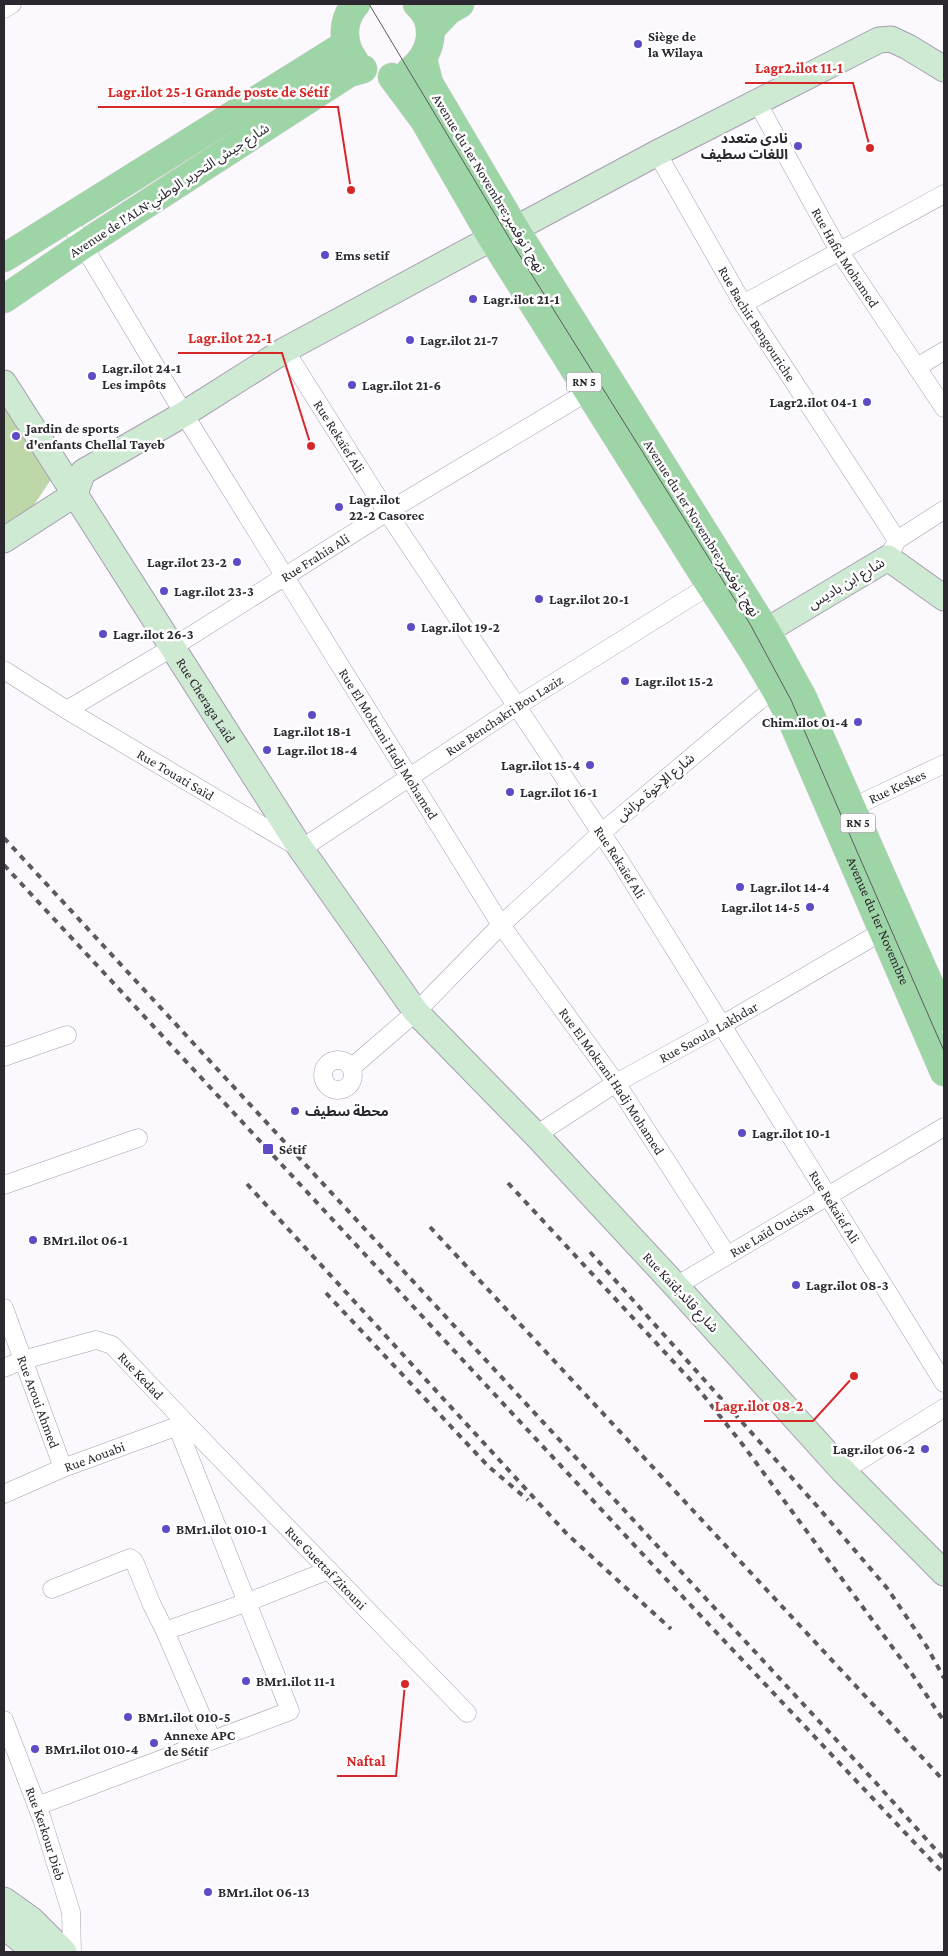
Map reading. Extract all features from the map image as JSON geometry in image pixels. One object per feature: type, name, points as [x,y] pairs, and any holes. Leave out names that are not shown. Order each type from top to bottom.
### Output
[{"type":"main road","points":[[332,4],[346,36],[352,58],[363,69],[377,76],[392,77],[410,71],[423,59],[430,45],[430,30],[425,12],[418,4]]},
{"type":"main road","points":[[346,36],[349,13],[356,4]]},
{"type":"main road","points":[[430,30],[448,11],[460,4]]},
{"type":"main road","name":"Avenue de l'ALN;شارع جيش التحرير الوطني","points":[[4,258],[68,220],[346,36]]},
{"type":"main road","name":"Avenue du 1er Novembre;نهج 1 نوفمبر","points":[[423,59],[429,83],[504,234],[590,391],[710,585],[748,640],[781,677],[803,698],[944,1017]]},
{"type":"main road","name":"Avenue de l'ALN;شارع جيش التحرير الوطني","points":[[4,299],[83,245],[349,73],[363,69]]},
{"type":"main road","name":"Avenue du 1er Novembre;نهج 1 نوفمبر","points":[[392,77],[504,234],[766,631],[781,677]]},
{"type":"main road","name":"Avenue du 1er Novembre","points":[[781,677],[793,723],[944,1072]]},
{"type":"street","points":[[4,9],[12,4]]},
{"type":"street","points":[[4,540],[75,494],[83,472],[184,414],[285,350],[657,153],[878,40],[891,39],[944,69]]},
{"type":"street","name":"Rue Hafid Mohamed","points":[[757,102],[839,252],[944,408]]},
{"type":"street","name":"Rue Bachir Bengouriche","points":[[657,153],[742,304],[893,549]]},
{"type":"street","points":[[742,304],[944,194]]},
{"type":"street","name":"Rue El Mokrani Hadj Mohamed","points":[[68,220],[184,414],[501,925],[616,1083],[727,1255]]},
{"type":"street","name":"Rue Rekaïef Ali","points":[[285,350],[387,512],[600,834],[618,858],[944,1383]]},
{"type":"street","points":[[917,367],[944,351]]},
{"type":"street","name":"Rue Cheraga Laïd","points":[[4,383],[301,849],[416,1012]]},
{"type":"street","name":"Rue Frahia Ali","points":[[67,710],[173,647],[387,512],[590,391]]},
{"type":"street","name":"شارع ابن باديس","points":[[766,631],[893,549],[944,510]]},
{"type":"street","points":[[893,549],[944,598]]},
{"type":"street","name":"Rue Benchakri Bou Laziz","points":[[301,849],[517,706],[710,585]]},
{"type":"street","name":"Rue Touati Saïd","points":[[4,670],[67,710],[301,849]]},
{"type":"street","name":"شارع الإخوة مزاش","points":[[351,1068],[416,1012],[501,925],[600,834],[781,677]]},
{"type":"street","name":"Rue Keskes","points":[[851,808],[944,764]]},
{"type":"street","name":"Rue Saoula Lakhdar","points":[[536,1135],[616,1083],[722,1025],[883,932]]},
{"type":"street","name":"Rue Kaïd;شارع قائد","points":[[416,1012],[536,1135],[676,1286],[843,1471],[944,1574]]},
{"type":"street","points":[[4,1057],[67,1035]]},
{"type":"street","name":"Rue Laïd Oucissa","points":[[676,1286],[944,1127]]},
{"type":"street","points":[[4,1185],[138,1138]]},
{"type":"street","name":"Rue Aroui Ahmed","points":[[4,1308],[63,1468]]},
{"type":"street","name":"Rue Kedad","points":[[4,1368],[23,1360],[96,1340],[112,1345],[181,1425]]},
{"type":"street","points":[[843,1471],[944,1408]]},
{"type":"street","points":[[36,1806],[290,1711],[181,1425]]},
{"type":"street","name":"Rue Aouabi","points":[[4,1494],[63,1468],[181,1425]]},
{"type":"street","name":"Rue Guettaf Zitouni","points":[[181,1425],[329,1570],[467,1713]]},
{"type":"street","points":[[52,1589],[130,1558],[134,1561],[212,1740]]},
{"type":"street","points":[[165,1631],[248,1602],[329,1570]]},
{"type":"street","name":"Rue Kerkour Dieb","points":[[4,1720],[36,1806],[71,1912],[72,1952]]},
{"type":"street","points":[[4,1900],[32,1920],[64,1952]]},
{"type":"street","points":[[4,1926],[34,1952]]},
{"type":"green space","name":"Jardin de sports d'enfants Chellal Tayeb","points":[[4,396],[54,475],[34,505],[4,524]]},
{"type":"tram line","points":[[369,4],[517,251],[750,624],[791,700],[944,1051]]},
{"type":"railway","points":[[4,838],[877,1784],[944,1859]]},
{"type":"railway","points":[[4,865],[650,1562],[944,1874]]},
{"type":"railway","points":[[508,1183],[696,1386],[743,1445],[910,1671],[944,1721]]},
{"type":"railway","points":[[247,1184],[567,1534],[671,1629]]},
{"type":"railway","points":[[430,1227],[944,1781]]},
{"type":"railway","points":[[590,1252],[817,1506],[887,1588],[927,1647],[944,1678]]},
{"type":"railway","points":[[326,1293],[488,1466],[528,1500]]},
{"type":"place","name":"Siège de la Wilaya","points":[[638,44]]},
{"type":"place","name":"نادي متعدد اللغات سطيف","points":[[798,146]]},
{"type":"place","name":"Lagr2.ilot 11-1","points":[[870,148]]},
{"type":"place","name":"Lagr.ilot 25-1 Grande poste de Sétif","points":[[351,190]]},
{"type":"place","name":"Ems setif","points":[[325,255]]},
{"type":"place","name":"Lagr.ilot 21-1","points":[[473,299]]},
{"type":"place","name":"Lagr.ilot 21-7","points":[[410,340]]},
{"type":"place","name":"Lagr.ilot 24-1 Les impôts","points":[[92,376]]},
{"type":"place","name":"Lagr.ilot 21-6","points":[[352,385]]},
{"type":"place","name":"Lagr2.ilot 04-1","points":[[867,402]]},
{"type":"place","name":"Jardin de sports d'enfants Chellal Tayeb","points":[[16,436]]},
{"type":"place","name":"Lagr.ilot 22-1","points":[[311,446]]},
{"type":"place","name":"Lagr.ilot 22-2 Casorec","points":[[339,507]]},
{"type":"place","name":"Lagr.ilot 23-2","points":[[237,562]]},
{"type":"place","name":"Lagr.ilot 23-3","points":[[164,591]]},
{"type":"place","name":"Lagr.ilot 20-1","points":[[539,599]]},
{"type":"place","name":"Lagr.ilot 19-2","points":[[411,627]]},
{"type":"place","name":"Lagr.ilot 26-3","points":[[103,634]]},
{"type":"place","name":"Lagr.ilot 15-2","points":[[625,681]]},
{"type":"place","name":"Lagr.ilot 18-1","points":[[312,715]]},
{"type":"place","name":"Chim.ilot 01-4","points":[[858,722]]},
{"type":"place","name":"Lagr.ilot 18-4","points":[[267,750]]},
{"type":"place","name":"Lagr.ilot 15-4","points":[[590,765]]},
{"type":"place","name":"Lagr.ilot 16-1","points":[[510,792]]},
{"type":"place","name":"Lagr.ilot 14-4","points":[[740,887]]},
{"type":"place","name":"Lagr.ilot 14-5","points":[[810,907]]},
{"type":"place","name":"محطة سطيف","points":[[295,1111]]},
{"type":"place","name":"Lagr.ilot 10-1","points":[[742,1133]]},
{"type":"place","name":"Sétif","points":[[268,1149]]},
{"type":"place","name":"BMr1.ilot 06-1","points":[[33,1240]]},
{"type":"place","name":"Lagr.ilot 08-3","points":[[796,1285]]},
{"type":"place","name":"Lagr.ilot 08-2","points":[[854,1376]]},
{"type":"place","name":"Lagr.ilot 06-2","points":[[925,1449]]},
{"type":"place","name":"BMr1.ilot 010-1","points":[[166,1529]]},
{"type":"place","name":"BMr1.ilot 11-1","points":[[246,1681]]},
{"type":"place","name":"Naftal","points":[[405,1684]]},
{"type":"place","name":"BMr1.ilot 010-5","points":[[128,1717]]},
{"type":"place","name":"Annexe APC de Sétif","points":[[154,1743]]},
{"type":"place","name":"BMr1.ilot 010-4","points":[[35,1749]]},
{"type":"place","name":"BMr1.ilot 06-13","points":[[208,1892]]}]
